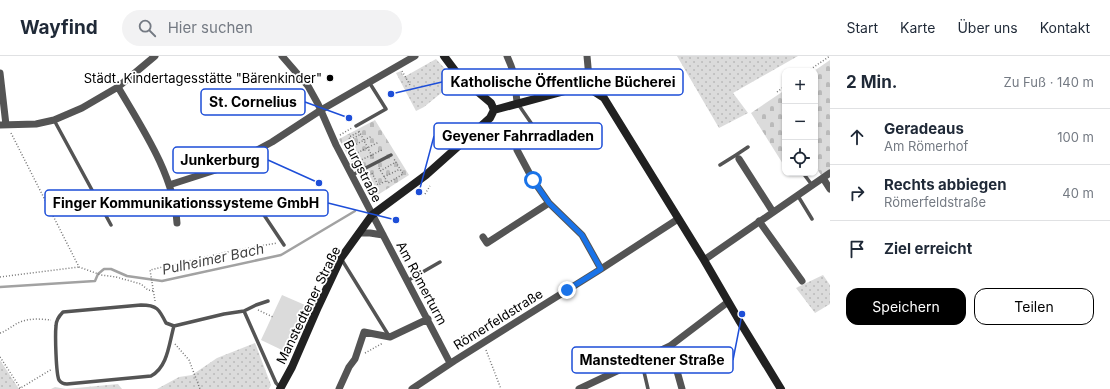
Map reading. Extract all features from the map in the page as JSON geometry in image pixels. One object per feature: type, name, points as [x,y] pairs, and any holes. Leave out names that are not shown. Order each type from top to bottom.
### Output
[{"type":"street","points":[[0,72],[3,125],[36,124],[54,120],[82,108],[118,88],[155,56]]},
{"type":"street","name":"Burgstraße","points":[[282,56],[308,86],[321,110],[332,138],[372,215]]},
{"type":"street","points":[[169,185],[228,166],[272,142],[321,110],[415,56]]},
{"type":"street","points":[[444,56],[459,76],[491,103],[492,114]]},
{"type":"street","points":[[507,56],[514,70],[516,99],[518,104]]},
{"type":"street","points":[[587,56],[590,89],[604,98],[611,108],[781,389]]},
{"type":"street","points":[[118,88],[153,148],[169,185],[176,208],[177,223]]},
{"type":"street","name":"Manstedtener Straße","points":[[280,388],[292,367],[339,255],[359,233],[372,215],[426,175],[492,114],[518,104],[576,88],[590,89]]},
{"type":"street","points":[[517,150],[533,180],[549,203],[582,235],[601,269]]},
{"type":"street","points":[[738,157],[773,212]]},
{"type":"street","points":[[704,260],[830,173]]},
{"type":"street","points":[[823,178],[830,189]]},
{"type":"street","points":[[483,237],[487,243],[549,203]]},
{"type":"street","name":"Am Römerturm","points":[[372,215],[450,363]]},
{"type":"street","name":"Römerfeldstraße","points":[[412,389],[450,363],[678,219]]},
{"type":"street","points":[[759,221],[802,281]]},
{"type":"street","points":[[359,233],[383,235]]},
{"type":"street","points":[[579,389],[670,346],[728,302]]},
{"type":"street","points":[[339,389],[349,367],[355,359],[364,332],[390,337],[428,319]]},
{"type":"street","points":[[670,346],[682,389]]},
{"type":"lane","points":[[356,126],[386,109],[369,82]]},
{"type":"lane","points":[[517,150],[538,133],[518,104]]},
{"type":"lane","points":[[54,120],[111,225]]},
{"type":"lane","points":[[720,165],[738,157],[748,147]]},
{"type":"lane","points":[[352,175],[392,155]]},
{"type":"lane","points":[[805,176],[812,185]]},
{"type":"lane","points":[[797,195],[812,219]]},
{"type":"lane","points":[[264,215],[284,245]]},
{"type":"lane","points":[[339,255],[390,337]]},
{"type":"lane","points":[[407,281],[440,262]]},
{"type":"lane","points":[[174,326],[161,368],[157,373],[151,376],[67,384],[62,383],[59,380],[56,324],[63,312],[151,305],[162,313],[166,323],[174,326],[224,314],[244,311],[268,301]]},
{"type":"lane","points":[[244,311],[276,383],[280,388]]},
{"type":"lane","points":[[641,359],[648,389]]},
{"type":"path","points":[[812,68],[830,56]]},
{"type":"path","points":[[399,65],[410,85]]},
{"type":"path","points":[[777,92],[782,88]]},
{"type":"path","points":[[492,114],[517,150]]},
{"type":"path","points":[[3,125],[79,266]]},
{"type":"path","points":[[335,137],[356,126]]},
{"type":"path","points":[[359,132],[349,137],[350,140],[361,134]]},
{"type":"path","points":[[351,147],[372,136]]},
{"type":"path","points":[[355,154],[379,142]]},
{"type":"path","points":[[372,188],[357,162],[382,150]]},
{"type":"path","points":[[392,155],[403,174]]},
{"type":"path","points":[[380,171],[396,162]]},
{"type":"path","points":[[384,177],[400,168]]},
{"type":"path","points":[[372,173],[378,185],[386,181]]},
{"type":"path","points":[[425,194],[430,186]]},
{"type":"path","points":[[156,308],[150,270],[227,252],[274,243],[284,245]]},
{"type":"path","points":[[0,276],[79,266],[101,275],[116,277],[141,284],[148,290],[154,291]]},
{"type":"path","points":[[253,307],[273,317]]},
{"type":"path","points":[[0,333],[20,322],[36,319],[57,320]]},
{"type":"path","points":[[355,359],[389,340],[390,337]]},
{"type":"path","points":[[170,338],[189,360],[200,389]]},
{"type":"path","points":[[484,342],[501,389]]},
{"type":"path","points":[[0,357],[20,389],[49,369],[58,368]]},
{"type":"green space","points":[[677,56],[798,56],[733,93],[748,113],[719,128]]},
{"type":"green space","points":[[436,59],[456,81],[424,107],[416,111],[396,73],[401,71],[404,77]]},
{"type":"green space","points":[[830,60],[830,170],[821,175],[818,170],[818,68]]},
{"type":"green space","points":[[782,92],[782,162],[751,113]]},
{"type":"green space","points":[[375,120],[409,175],[373,198],[356,165],[353,166],[339,139]]},
{"type":"green space","points":[[823,275],[830,285],[830,304],[815,313],[796,288]]},
{"type":"green space","points":[[282,295],[305,305],[284,351],[261,340]]},
{"type":"green space","points":[[255,343],[271,385],[269,389],[157,389],[179,377],[192,375],[217,358]]},
{"type":"green space","points":[[0,360],[19,389],[0,389]]},
{"type":"green space","points":[[118,384],[122,389],[66,389]]},
{"type":"green space","points":[[55,387],[66,389],[51,389]]},
{"type":"waterway","name":"Pulheimer Bach","points":[[0,287],[95,281],[98,274],[104,269],[111,269],[127,276],[162,281],[281,255],[355,211]]},
{"type":"place","name":"Städt. Kindertagesstätte \"Bärenkinder\"","points":[[330,78]]},
{"type":"place","name":"Katholische Öffentliche Bücherei","points":[[391,94]]},
{"type":"place","name":"St. Cornelius","points":[[349,118]]},
{"type":"place","name":"Junkerburg","points":[[319,183]]},
{"type":"place","name":"Geyener Fahrradladen","points":[[419,192]]},
{"type":"place","name":"Finger Kommunikationssysteme GmbH","points":[[396,220]]},
{"type":"place","name":"Manstedtener Straße","points":[[742,314]]},
{"type":"route","points":[[533,180],[549,203],[582,235],[601,269],[567,290]]}]
